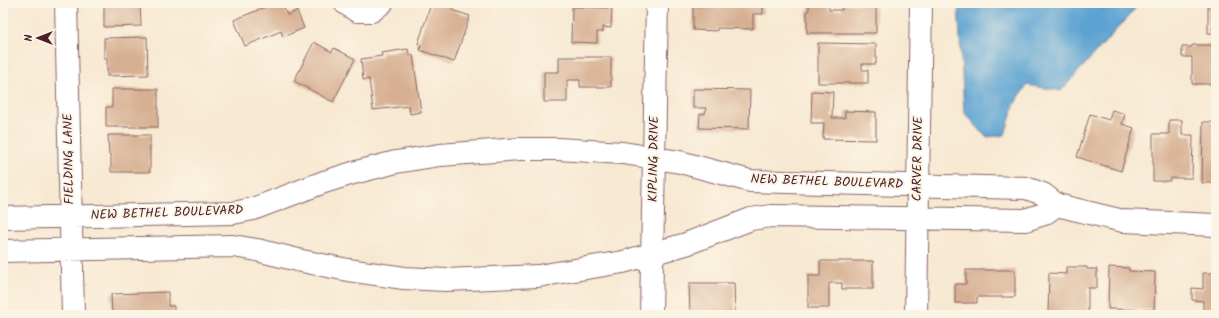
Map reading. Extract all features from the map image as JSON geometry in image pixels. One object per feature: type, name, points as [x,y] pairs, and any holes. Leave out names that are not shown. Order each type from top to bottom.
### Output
[{"type":"street","name":"FIELDING LANE","points":[[66,3],[73,315]]},
{"type":"street","points":[[345,3],[357,11],[372,11],[382,3]]},
{"type":"street","name":"KIPLING DRIVE","points":[[651,315],[657,3]]},
{"type":"street","name":"CARVER DRIVE","points":[[916,315],[921,3]]},
{"type":"street","name":"NEW BETHEL BOULEVARD","points":[[3,218],[233,213],[253,209],[324,182],[396,162],[440,155],[520,149],[558,149],[623,153],[680,162],[750,181],[1026,188],[1044,194],[1057,205],[1123,221],[1216,225]]},
{"type":"street","points":[[771,182],[771,216]]},
{"type":"street","points":[[3,251],[233,246],[348,270],[404,278],[446,280],[538,276],[623,262],[686,244],[751,219],[771,216],[1025,220],[1044,214],[1057,205]]},
{"type":"street","points":[[233,213],[233,246]]},
{"type":"water","points":[[958,3],[1136,3],[1135,9],[1061,91],[1027,85],[1014,105],[1005,135],[986,137],[964,112]]},
{"type":"building","points":[[104,3],[140,3],[141,26],[104,27]]},
{"type":"building","points":[[275,3],[282,3],[287,15],[297,11],[304,28],[283,37],[281,31],[245,46],[234,20]]},
{"type":"building","points":[[434,3],[441,3],[453,7],[452,10],[470,16],[454,62],[420,50],[421,45],[418,44],[431,4],[433,5]]},
{"type":"building","points":[[708,3],[763,3],[763,14],[753,14],[753,29],[717,28],[717,31],[693,30],[693,6],[708,6]]},
{"type":"building","points":[[809,3],[829,3],[829,10],[842,10],[842,4],[876,4],[876,33],[807,33],[807,11],[809,10]]},
{"type":"building","points":[[1208,3],[1216,3],[1216,33],[1208,33]]},
{"type":"building","points":[[572,7],[612,8],[611,28],[603,27],[603,32],[597,32],[597,43],[571,42]]},
{"type":"building","points":[[147,37],[148,75],[107,76],[107,58],[104,58],[104,38]]},
{"type":"building","points":[[314,42],[332,52],[334,48],[355,59],[333,102],[294,81]]},
{"type":"building","points":[[818,43],[876,44],[876,64],[862,64],[862,70],[868,70],[868,83],[818,83]]},
{"type":"building","points":[[1192,45],[1216,45],[1216,84],[1192,84],[1192,57],[1182,57],[1182,47],[1192,47]]},
{"type":"building","points":[[408,49],[409,55],[413,55],[421,112],[410,114],[409,106],[373,110],[369,79],[363,80],[361,59],[382,56],[381,53]]},
{"type":"building","points":[[559,57],[611,57],[611,87],[580,87],[580,80],[567,80],[567,102],[544,102],[544,72],[559,72]]},
{"type":"building","points":[[112,89],[158,89],[158,127],[106,127],[106,107],[112,107]]},
{"type":"building","points":[[693,89],[750,90],[749,129],[699,128],[700,114],[705,114],[706,108],[693,108]]},
{"type":"building","points":[[812,91],[833,92],[832,118],[845,118],[845,111],[876,112],[876,140],[823,139],[824,123],[811,123]]},
{"type":"building","points":[[1112,110],[1125,114],[1122,124],[1134,128],[1121,171],[1077,157],[1090,114],[1109,120]]},
{"type":"building","points":[[1169,120],[1182,120],[1182,135],[1193,135],[1192,178],[1170,178],[1170,181],[1153,181],[1153,134],[1169,134]]},
{"type":"building","points":[[1203,122],[1216,122],[1216,183],[1202,183]]},
{"type":"building","points":[[108,135],[150,135],[150,172],[111,172],[111,155],[109,155]]},
{"type":"building","points":[[820,261],[873,261],[873,289],[842,289],[842,283],[829,283],[829,308],[808,308],[808,276],[820,276]]},
{"type":"building","points":[[1066,267],[1087,267],[1087,269],[1097,269],[1097,288],[1088,288],[1088,315],[1048,315],[1049,273],[1066,274]]},
{"type":"building","points":[[1109,267],[1129,268],[1129,271],[1155,272],[1154,310],[1108,309]]},
{"type":"building","points":[[966,270],[1015,270],[1015,297],[977,297],[977,303],[955,303],[955,284],[966,284]]},
{"type":"building","points":[[1203,273],[1216,273],[1216,315],[1203,315],[1203,301],[1192,300],[1192,288],[1203,289]]},
{"type":"building","points":[[689,283],[734,283],[735,313],[690,315]]},
{"type":"building","points":[[168,292],[168,306],[174,306],[174,315],[112,315],[111,294]]}]
